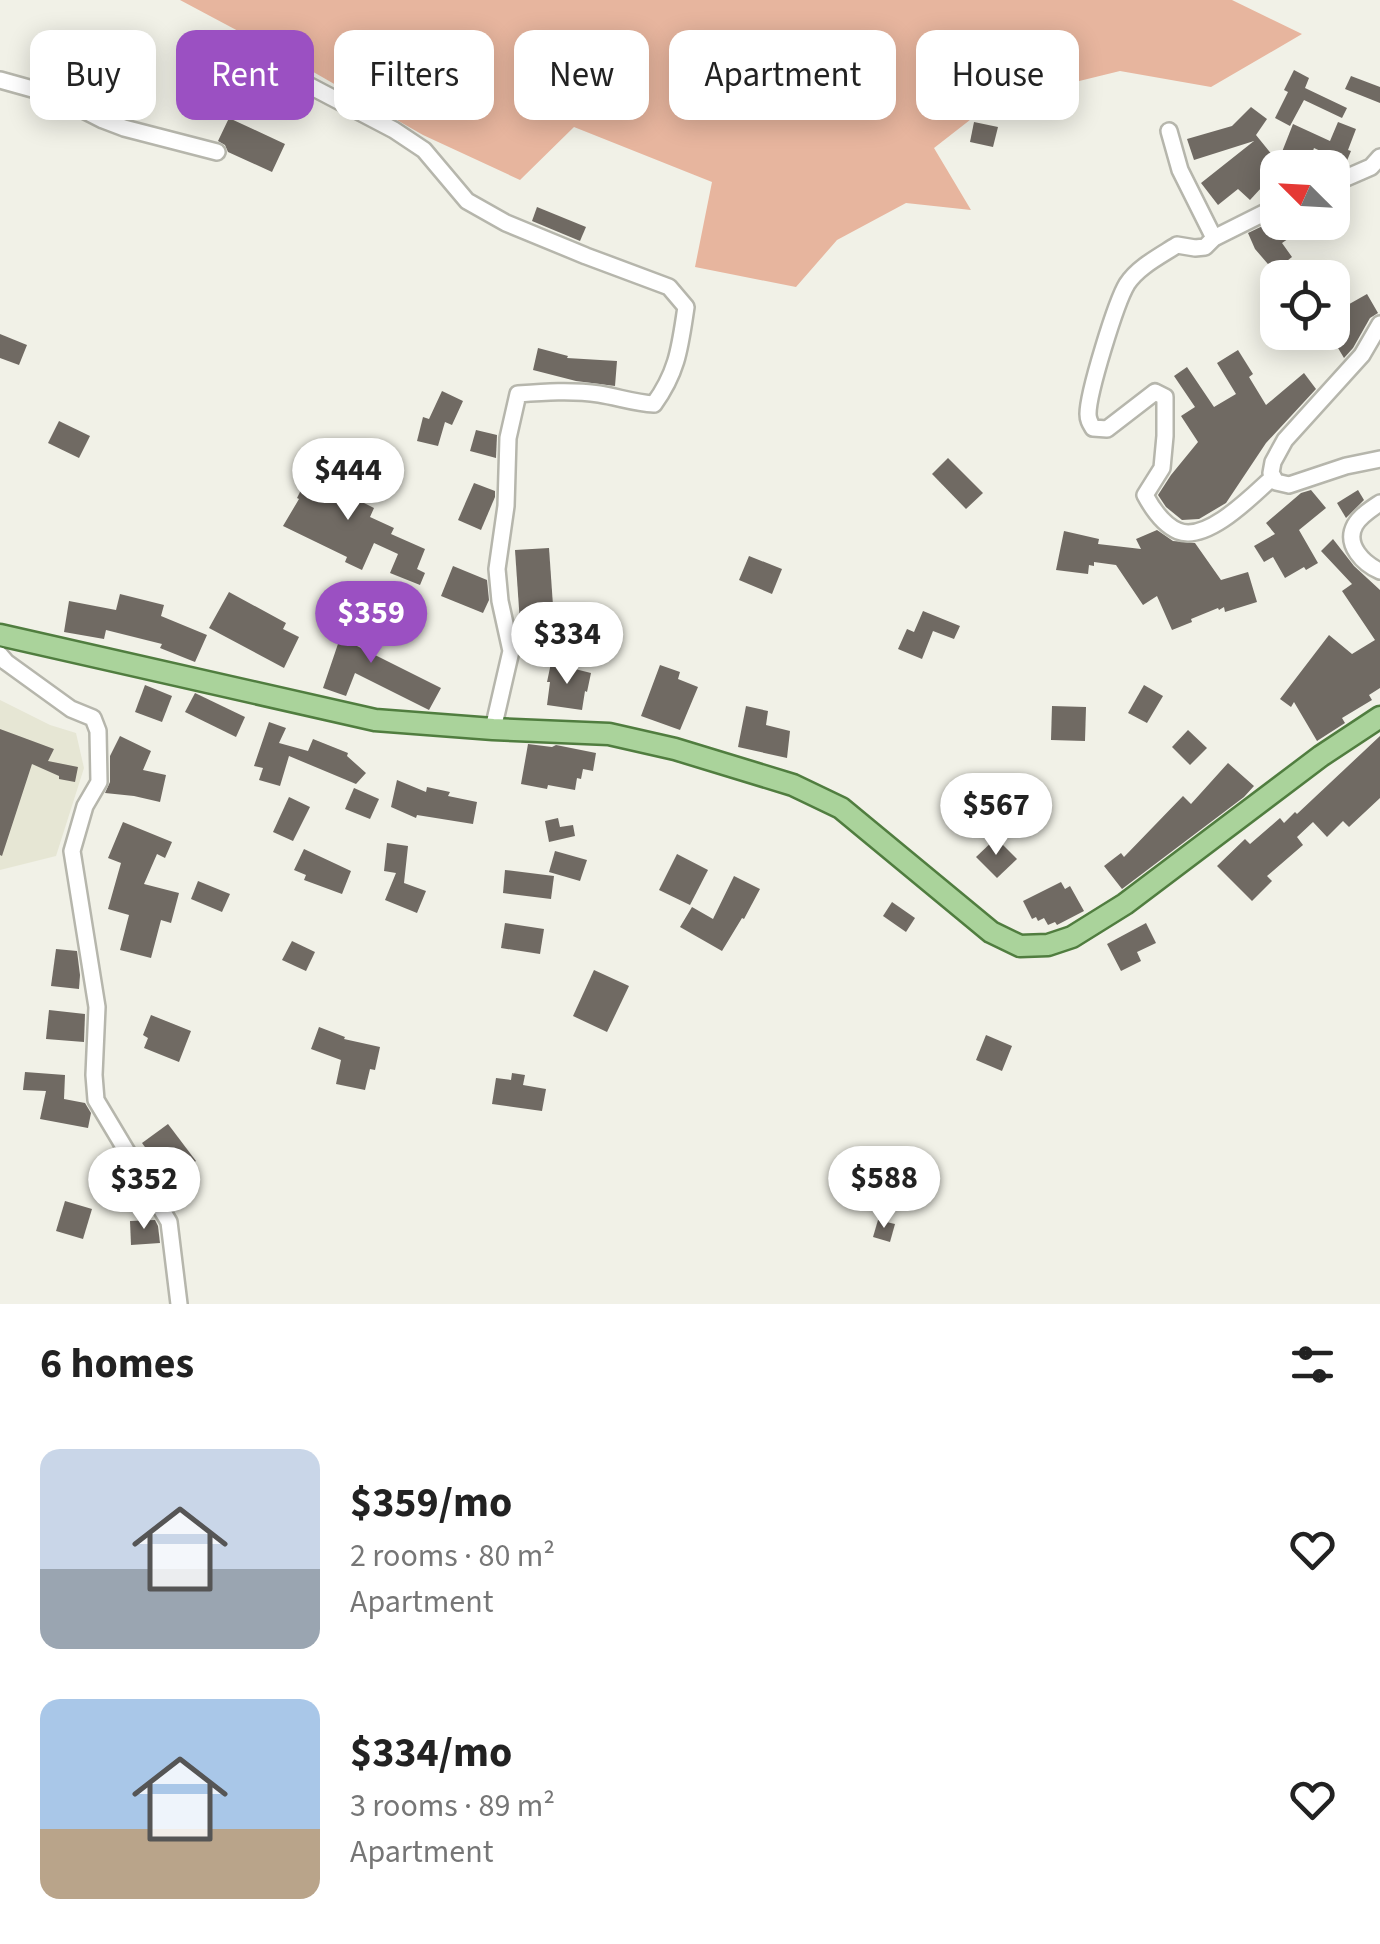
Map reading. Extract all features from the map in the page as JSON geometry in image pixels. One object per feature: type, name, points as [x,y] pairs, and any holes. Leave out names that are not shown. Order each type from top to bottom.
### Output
[{"type":"main road","points":[[1,638],[376,720],[610,734],[675,749],[793,786],[841,808],[991,932],[1020,946],[1048,945],[1072,937],[1125,904],[1321,756],[1380,717]]},
{"type":"street","points":[[0,80],[54,95],[124,128],[217,152]]},
{"type":"street","points":[[314,88],[424,150],[467,200],[493,216],[668,286],[686,307],[669,384],[654,404],[597,394],[518,394],[508,438],[506,506],[497,568],[511,651],[493,729]]},
{"type":"street","points":[[1169,131],[1180,170],[1214,238]]},
{"type":"street","points":[[1350,176],[1371,167],[1380,157]]},
{"type":"street","points":[[1260,215],[1214,238],[1205,247],[1177,245],[1129,281],[1119,300],[1088,417],[1093,428],[1107,430],[1155,392],[1165,397],[1162,468],[1145,495],[1160,517],[1179,532],[1198,532],[1221,521],[1274,477]]},
{"type":"street","points":[[1380,324],[1362,355],[1285,440],[1271,473],[1276,482],[1289,484],[1380,459]]},
{"type":"street","points":[[1380,504],[1353,528],[1352,542],[1360,557],[1380,571]]},
{"type":"street","points":[[1,638],[6,662],[71,709],[92,718],[98,731],[99,782],[85,806],[72,851],[97,1007],[96,1100],[169,1222],[179,1304]]},
{"type":"shaded area","points":[[180,0],[1232,0],[1302,34],[1211,87],[1120,71],[1079,81],[1079,30],[916,30],[916,120],[970,120],[934,148],[971,210],[906,203],[837,240],[796,287],[695,267],[712,182],[574,127],[520,180],[397,120],[494,120],[494,30],[334,30],[334,84],[314,72],[314,30],[236,30]]},
{"type":"shaded area","points":[[0,700],[50,725],[76,733],[84,768],[56,856],[0,870]]},
{"type":"building","points":[[1294,70],[1309,78],[1305,88],[1347,108],[1342,118],[1304,100],[1290,126],[1275,118]]},
{"type":"building","points":[[1351,76],[1380,87],[1380,103],[1345,89]]},
{"type":"building","points":[[1251,107],[1267,119],[1256,135],[1268,150],[1260,150],[1260,189],[1250,200],[1238,189],[1218,205],[1201,183],[1254,141],[1194,160],[1187,139],[1232,126]]},
{"type":"building","points":[[228,120],[233,120],[285,144],[272,172],[228,152],[218,141]]},
{"type":"building","points":[[974,122],[998,127],[993,147],[970,142]]},
{"type":"building","points":[[1338,122],[1356,129],[1348,150],[1283,150],[1293,124],[1330,141]]},
{"type":"building","points":[[537,207],[586,227],[580,241],[532,221]]},
{"type":"building","points":[[1260,227],[1260,240],[1286,240],[1282,243],[1292,257],[1264,260],[1248,233]]},
{"type":"building","points":[[1367,294],[1378,313],[1370,318],[1353,348],[1344,358],[1339,350],[1350,350],[1350,304]]},
{"type":"building","points":[[0,334],[27,345],[19,365],[0,358]]},
{"type":"building","points":[[538,348],[567,358],[617,361],[615,386],[533,370]]},
{"type":"building","points":[[1238,350],[1266,405],[1304,373],[1316,389],[1266,443],[1226,503],[1199,519],[1182,520],[1158,495],[1198,442],[1181,416],[1195,407],[1174,376],[1187,367],[1214,407],[1236,394],[1217,363]]},
{"type":"building","points":[[442,391],[463,401],[452,425],[445,422],[438,446],[417,441],[423,417],[429,419]]},
{"type":"building","points":[[59,421],[90,436],[79,458],[48,443]]},
{"type":"building","points":[[476,430],[497,435],[496,458],[470,451]]},
{"type":"building","points":[[948,458],[983,493],[966,509],[932,474]]},
{"type":"building","points":[[310,459],[351,478],[344,493],[374,508],[370,517],[394,528],[391,534],[425,549],[417,569],[425,573],[420,585],[390,573],[398,554],[374,543],[362,570],[345,562],[347,557],[283,526],[299,499]]},
{"type":"building","points":[[474,483],[495,491],[481,530],[458,520]]},
{"type":"building","points":[[1311,490],[1326,508],[1299,530],[1318,563],[1285,578],[1273,557],[1264,562],[1254,546],[1275,534],[1266,523],[1301,493]]},
{"type":"building","points":[[1358,490],[1364,500],[1346,518],[1337,503]]},
{"type":"building","points":[[1157,530],[1173,541],[1195,543],[1221,580],[1248,572],[1257,602],[1225,612],[1224,607],[1218,608],[1172,630],[1157,596],[1143,605],[1116,565],[1094,562],[1094,566],[1089,565],[1088,574],[1056,570],[1064,531],[1099,539],[1098,544],[1141,549],[1136,539]]},
{"type":"building","points":[[1333,539],[1380,590],[1380,688],[1369,695],[1372,700],[1342,718],[1345,723],[1317,741],[1294,702],[1291,707],[1280,699],[1329,635],[1352,654],[1375,640],[1342,591],[1352,584],[1321,551]]},
{"type":"building","points":[[549,548],[554,620],[520,623],[515,550]]},
{"type":"building","points":[[749,556],[782,569],[772,594],[739,580]]},
{"type":"building","points":[[453,566],[487,580],[489,600],[483,613],[441,596]]},
{"type":"building","points":[[229,592],[286,623],[283,629],[299,637],[284,668],[209,628]]},
{"type":"building","points":[[120,594],[164,605],[161,616],[207,635],[195,662],[160,648],[162,644],[106,630],[104,639],[64,632],[69,601],[116,610]]},
{"type":"building","points":[[343,606],[369,622],[355,645],[441,688],[429,710],[355,673],[346,696],[323,688],[341,635],[330,628]]},
{"type":"building","points":[[923,611],[960,626],[954,639],[933,631],[922,659],[898,649],[907,629],[914,632]]},
{"type":"building","points":[[551,663],[591,673],[582,710],[547,705]]},
{"type":"building","points":[[660,665],[680,672],[678,679],[698,687],[680,730],[641,716]]},
{"type":"building","points":[[145,685],[172,696],[162,722],[135,712]]},
{"type":"building","points":[[1144,685],[1163,696],[1147,723],[1128,713]]},
{"type":"building","points":[[195,693],[245,717],[236,737],[185,712]]},
{"type":"building","points":[[746,706],[768,711],[766,725],[790,731],[787,758],[738,747]]},
{"type":"building","points":[[1052,706],[1086,707],[1085,741],[1051,740]]},
{"type":"building","points":[[269,722],[286,728],[279,743],[308,751],[313,739],[348,753],[366,773],[356,784],[289,756],[280,786],[259,780],[263,768],[254,766]]},
{"type":"building","points":[[0,729],[54,749],[48,761],[78,767],[75,782],[59,779],[32,764],[2,856],[0,855]]},
{"type":"building","points":[[1188,730],[1207,748],[1190,765],[1172,747]]},
{"type":"building","points":[[120,736],[151,751],[143,770],[166,775],[160,802],[105,793],[110,782],[110,756]]},
{"type":"building","points":[[1380,736],[1380,798],[1349,827],[1343,821],[1327,837],[1313,822],[1297,837],[1303,845],[1267,876],[1272,881],[1252,901],[1217,866],[1245,839],[1250,844],[1280,818],[1284,823],[1297,814]]},
{"type":"building","points":[[528,744],[596,753],[593,771],[583,769],[575,790],[521,784]]},
{"type":"building","points":[[1228,763],[1254,786],[1122,889],[1104,866],[1121,853],[1124,857],[1183,796],[1191,804]]},
{"type":"building","points":[[397,780],[426,792],[427,787],[477,802],[473,824],[417,815],[416,818],[391,807]]},
{"type":"building","points":[[354,788],[379,799],[370,819],[345,809]]},
{"type":"building","points":[[289,797],[310,807],[293,841],[273,832]]},
{"type":"building","points":[[558,818],[560,827],[573,825],[575,836],[549,842],[545,821]]},
{"type":"building","points":[[123,822],[172,842],[165,858],[157,854],[144,884],[179,893],[171,923],[161,920],[151,958],[120,950],[129,915],[108,909],[121,863],[108,858]]},
{"type":"building","points":[[996,838],[1017,859],[997,878],[976,857]]},
{"type":"building","points":[[387,843],[408,846],[404,883],[426,891],[417,913],[385,900],[396,873],[384,871]]},
{"type":"building","points":[[304,849],[351,871],[342,894],[304,880],[306,875],[294,870]]},
{"type":"building","points":[[555,851],[587,860],[580,881],[549,872]]},
{"type":"building","points":[[677,854],[708,870],[690,905],[659,890]]},
{"type":"building","points":[[505,870],[554,876],[551,899],[503,893]]},
{"type":"building","points":[[734,876],[760,889],[722,951],[680,927],[692,907],[713,919]]},
{"type":"building","points":[[198,881],[230,894],[222,912],[191,899]]},
{"type":"building","points":[[1061,882],[1065,889],[1070,886],[1084,911],[1057,925],[1048,925],[1044,918],[1032,919],[1023,901]]},
{"type":"building","points":[[892,902],[915,918],[906,932],[883,916]]},
{"type":"building","points":[[505,923],[544,929],[540,954],[501,948]]},
{"type":"building","points":[[1146,923],[1156,943],[1137,952],[1141,961],[1121,971],[1107,944]]},
{"type":"building","points":[[292,941],[315,952],[306,971],[282,960]]},
{"type":"building","points":[[56,949],[77,951],[79,989],[51,986]]},
{"type":"building","points":[[594,970],[629,986],[607,1032],[573,1016]]},
{"type":"building","points":[[49,1010],[85,1014],[84,1042],[46,1039]]},
{"type":"building","points":[[151,1015],[191,1031],[179,1062],[144,1048],[148,1038],[143,1035]]},
{"type":"building","points":[[319,1027],[344,1039],[380,1047],[365,1090],[336,1084],[341,1060],[311,1049]]},
{"type":"building","points":[[986,1035],[1012,1046],[1002,1071],[976,1060]]},
{"type":"building","points":[[25,1072],[65,1075],[64,1099],[85,1103],[91,1113],[88,1128],[40,1119],[46,1091],[23,1090]]},
{"type":"building","points":[[512,1073],[525,1075],[523,1085],[546,1089],[542,1111],[492,1104],[496,1078],[511,1080]]},
{"type":"building","points":[[168,1124],[196,1161],[169,1180],[142,1143]]},
{"type":"building","points":[[65,1201],[92,1209],[83,1239],[56,1231]]},
{"type":"building","points":[[155,1220],[160,1243],[131,1245],[130,1221]]},
{"type":"building","points":[[878,1220],[895,1224],[890,1242],[873,1237]]}]
